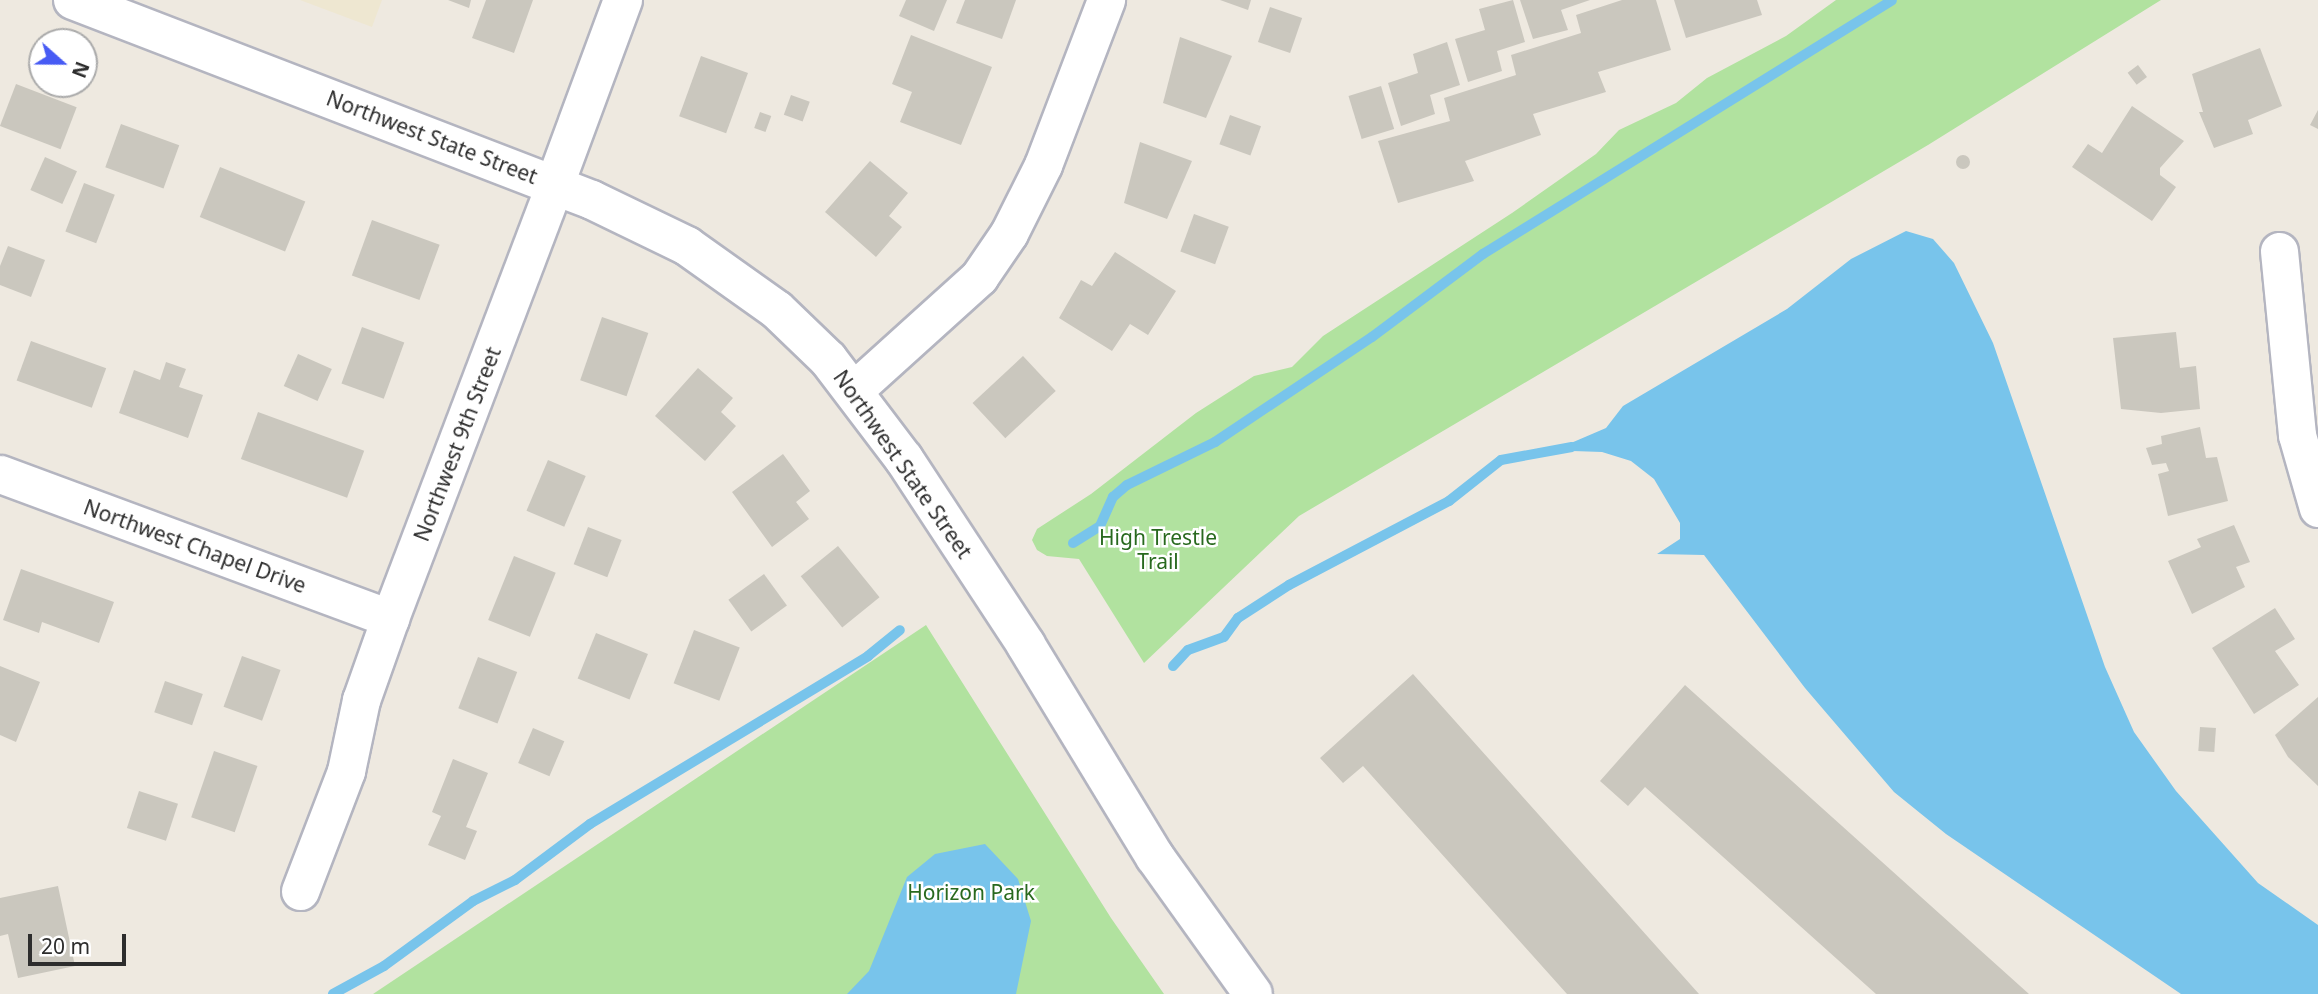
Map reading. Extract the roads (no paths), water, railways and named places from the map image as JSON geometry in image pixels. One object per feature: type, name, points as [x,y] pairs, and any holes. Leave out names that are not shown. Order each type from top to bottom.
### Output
[{"type":"main road","name":"Northwest State Street","points":[[73,0],[555,184],[655,229],[749,287],[805,335],[854,390],[1026,645],[1155,858],[1254,994]]},
{"type":"main road","name":"Northwest 9th Street","points":[[555,184],[623,0]]},
{"type":"street","points":[[854,390],[979,277],[1009,233],[1043,165],[1106,0]]},
{"type":"street","name":"Northwest 9th Street","points":[[300,891],[346,771],[361,700],[390,618],[555,184]]},
{"type":"street","points":[[2279,251],[2297,435],[2318,508]]},
{"type":"street","name":"Northwest Chapel Drive","points":[[0,474],[390,618]]},
{"type":"water","points":[[1906,231],[1933,239],[1954,263],[1993,343],[2105,667],[2134,732],[2176,791],[2258,883],[2318,925],[2318,994],[2181,994],[1946,834],[1894,792],[1805,688],[1704,555],[1657,554],[1680,539],[1680,523],[1654,479],[1631,461],[1602,452],[1573,451],[1571,443],[1606,428],[1623,406],[1787,309],[1851,259]]},
{"type":"water","points":[[985,844],[1018,879],[1031,921],[1016,994],[847,994],[869,971],[907,877],[935,854]]},
{"type":"waterway","points":[[1073,543],[1100,526],[1113,497],[1127,485],[1215,442],[1372,337],[1483,254],[1892,0]]},
{"type":"waterway","points":[[1173,666],[1188,650],[1224,637],[1238,618],[1289,585],[1449,501],[1501,460],[1572,447]]},
{"type":"waterway","points":[[333,994],[384,966],[473,901],[515,880],[590,824],[868,656],[900,630]]},
{"type":"park label","name":"High Trestle Trail","points":[[1158,549]]},
{"type":"park label","name":"Horizon Park","points":[[971,892]]}]
